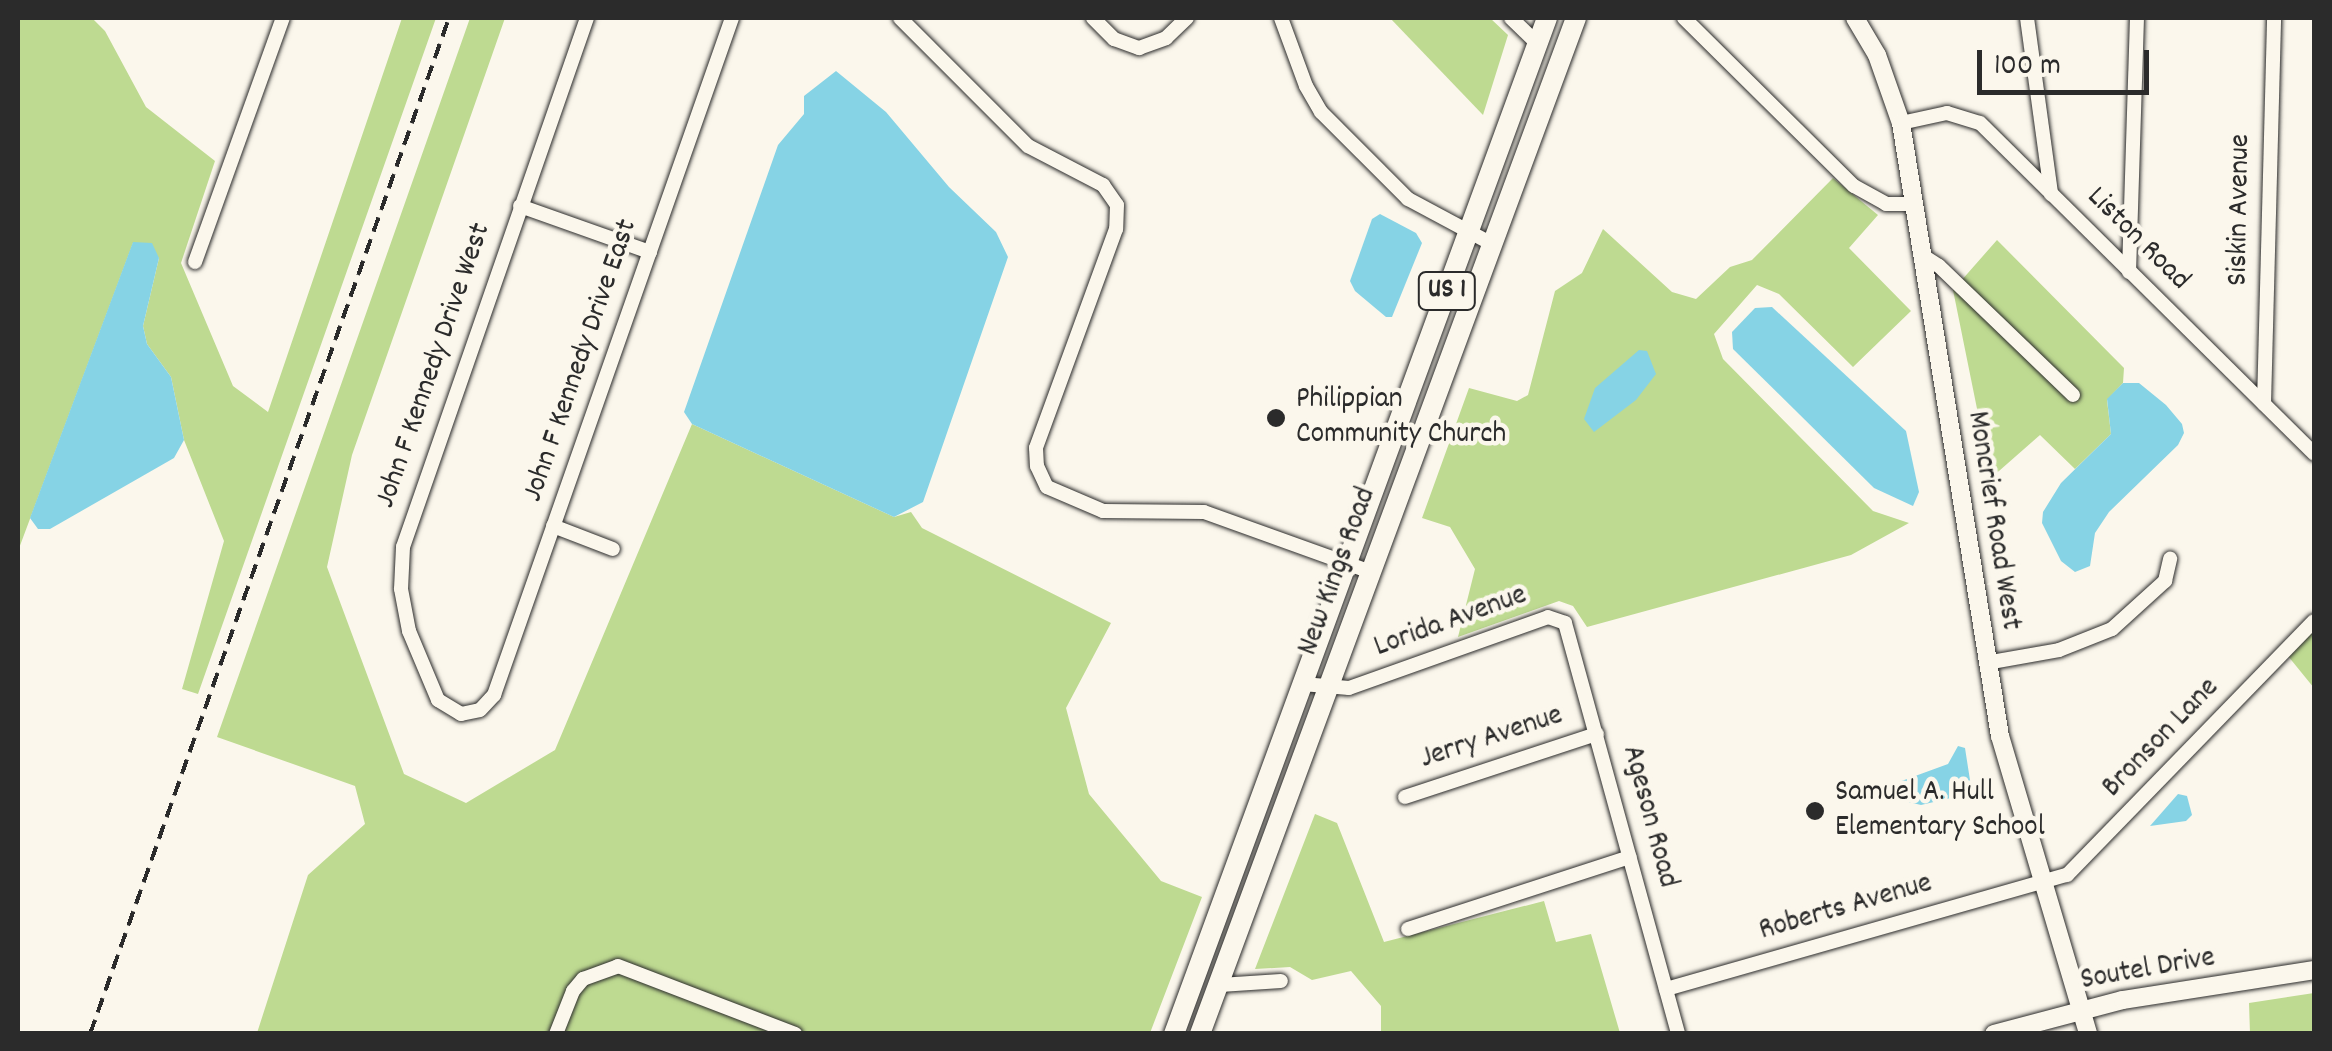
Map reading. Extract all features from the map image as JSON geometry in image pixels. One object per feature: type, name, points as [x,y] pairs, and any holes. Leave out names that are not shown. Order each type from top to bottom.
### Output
[{"type":"highway","name":"New Kings Road","points":[[1174,1034],[1547,18]]},
{"type":"highway","name":"New Kings Road","points":[[1203,1025],[1576,18]]},
{"type":"main road","name":"Moncrief Road West","points":[[1855,18],[1878,55],[1901,124],[2000,736],[2088,1034]]},
{"type":"main road","name":"Soutel Drive","points":[[1994,1034],[2081,1010],[2314,970]]},
{"type":"street","points":[[195,262],[281,18]]},
{"type":"street","name":"John F Kennedy Drive West","points":[[471,713],[451,712],[434,691],[409,631],[401,561],[406,531],[586,18]]},
{"type":"street","name":"John F Kennedy Drive East","points":[[471,713],[494,695],[732,18]]},
{"type":"street","points":[[900,18],[1028,146],[1103,185],[1117,205],[1116,229],[1036,448],[1036,466],[1047,486],[1102,510],[1204,512],[1371,572]]},
{"type":"street","points":[[1093,18],[1114,39],[1139,48],[1166,38],[1187,18]]},
{"type":"street","points":[[1280,18],[1320,112],[1408,199],[1492,244]]},
{"type":"street","points":[[1511,18],[1537,43]]},
{"type":"street","points":[[1684,18],[1854,186],[1886,204],[1913,204]]},
{"type":"street","points":[[2026,18],[2051,194]]},
{"type":"street","points":[[2129,272],[2137,18]]},
{"type":"street","name":"Siskin Avenue","points":[[2264,404],[2274,18]]},
{"type":"street","name":"Liston Road","points":[[1901,124],[1948,113],[1971,117],[2314,454]]},
{"type":"street","points":[[520,206],[650,252]]},
{"type":"street","points":[[1922,255],[1939,266],[2072,395]]},
{"type":"street","points":[[552,526],[613,549]]},
{"type":"street","points":[[1986,663],[2059,650],[2112,629],[2164,580],[2170,559]]},
{"type":"street","name":"Lorida Avenue","points":[[1303,684],[1328,689],[1368,683],[1548,617],[1559,620]]},
{"type":"street","name":"Ageson Road","points":[[1559,620],[1568,628],[1678,1034]]},
{"type":"street","name":"Bronson Lane","points":[[2041,883],[2067,875],[2314,621]]},
{"type":"street","name":"Jerry Avenue","points":[[1405,797],[1597,734]]},
{"type":"street","points":[[1408,930],[1630,857]]},
{"type":"street","name":"Roberts Avenue","points":[[1666,989],[2041,883]]},
{"type":"street","points":[[556,1034],[573,991],[583,979],[618,966],[796,1034]]},
{"type":"street","points":[[1220,985],[1281,982]]},
{"type":"street","points":[[1186,1002],[1203,1025]]},
{"type":"green space","points":[[18,18],[92,18],[105,31],[146,107],[215,161],[181,263],[233,386],[268,412],[402,18],[436,18],[198,694],[182,689],[224,541],[184,440],[171,377],[147,344],[143,326],[159,258],[133,243],[18,551]]},
{"type":"green space","points":[[470,18],[505,18],[352,455],[327,567],[404,774],[466,803],[555,750],[692,424],[894,517],[911,512],[922,528],[1111,623],[1066,708],[1089,794],[1161,881],[1202,897],[1150,1033],[257,1033],[308,875],[365,824],[355,786],[217,737]]},
{"type":"green space","points":[[1390,18],[1490,18],[1508,35],[1483,115]]},
{"type":"green space","points":[[1833,178],[1878,215],[1849,248],[1911,311],[1853,367],[1779,294],[1757,285],[1714,334],[1723,359],[1873,511],[1909,523],[1851,555],[1587,627],[1573,606],[1559,601],[1458,637],[1475,569],[1450,527],[1422,518],[1469,388],[1517,401],[1528,395],[1555,291],[1582,273],[1603,229],[1672,292],[1696,299],[1730,267],[1752,260]]},
{"type":"green space","points":[[1997,240],[2124,368],[2123,383],[2107,400],[2111,434],[2075,469],[2040,435],[1991,478],[1953,290]]},
{"type":"green space","points":[[2314,629],[2314,688],[2288,656]]},
{"type":"green space","points":[[1315,814],[1337,823],[1384,942],[1544,901],[1556,942],[1591,934],[1620,1033],[1381,1033],[1381,1006],[1351,971],[1312,980],[1290,967],[1255,969]]},
{"type":"green space","points":[[2314,993],[2314,1033],[2250,1033],[2249,1003]]},
{"type":"water","points":[[836,71],[886,112],[949,187],[996,232],[1008,257],[923,502],[894,517],[692,424],[684,412],[778,145],[804,114],[804,96]]},
{"type":"water","points":[[1380,214],[1416,233],[1422,243],[1392,317],[1386,317],[1355,291],[1350,281],[1372,219]]},
{"type":"water","points":[[133,242],[152,243],[159,258],[143,326],[147,344],[171,377],[184,440],[174,458],[50,529],[38,529],[30,518]]},
{"type":"water","points":[[1772,307],[1906,431],[1919,492],[1913,506],[1874,488],[1733,349],[1732,332],[1755,308]]},
{"type":"water","points":[[1639,350],[1647,351],[1656,374],[1636,400],[1594,432],[1584,419],[1595,388]]},
{"type":"water","points":[[2123,383],[2139,383],[2166,405],[2182,424],[2184,433],[2178,445],[2109,512],[2095,533],[2090,566],[2075,572],[2061,561],[2042,523],[2043,512],[2061,483],[2111,434],[2107,399]]},
{"type":"water","points":[[1958,746],[1965,748],[1972,793],[1921,805],[1896,799],[1896,783],[1948,764]]},
{"type":"water","points":[[2178,794],[2187,796],[2192,815],[2186,821],[2150,826]]},
{"type":"railway","points":[[90,1034],[449,18]]},
{"type":"place","name":"Philippian Community Church","points":[[1276,418]]},
{"type":"place","name":"Samuel A. Hull Elementary School","points":[[1815,811]]}]
